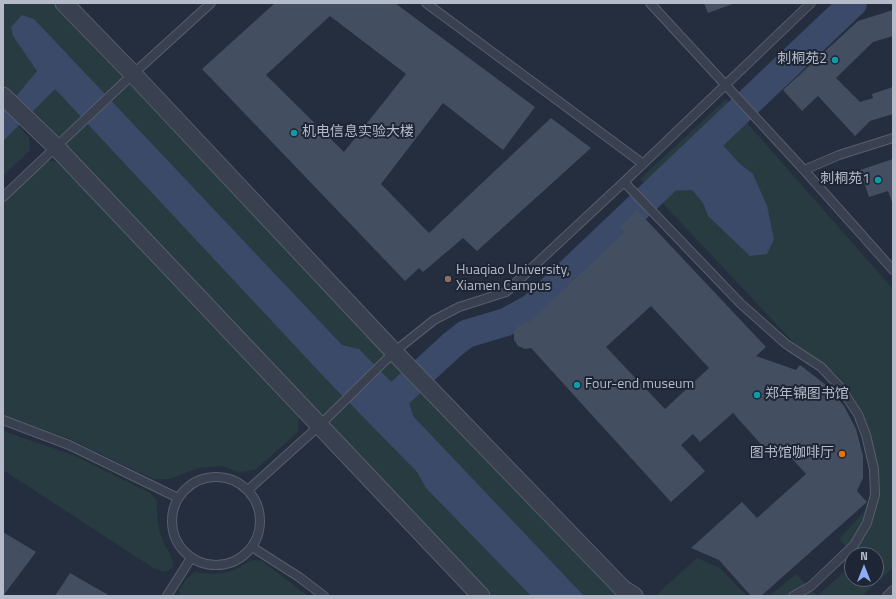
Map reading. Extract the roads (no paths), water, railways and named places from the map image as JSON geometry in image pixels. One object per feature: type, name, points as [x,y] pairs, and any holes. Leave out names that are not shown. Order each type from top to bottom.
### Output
[{"type":"street","points":[[64,3],[133,74],[624,594]]},
{"type":"street","points":[[3,96],[56,147],[481,596]]},
{"type":"lane","points":[[3,197],[133,74],[211,3]]},
{"type":"lane","points":[[426,3],[642,163]]},
{"type":"lane","points":[[650,3],[726,84],[893,270]]},
{"type":"lane","points":[[248,490],[320,425],[394,352],[434,320],[459,307],[506,292],[624,182],[642,163],[811,3]]},
{"type":"lane","points":[[804,170],[839,155],[893,138]]},
{"type":"lane","points":[[624,182],[741,304],[786,344],[821,367],[840,386],[858,414],[866,435],[874,469],[875,495],[867,523],[854,545],[811,586],[793,596]]},
{"type":"lane","points":[[3,420],[69,445],[178,498]]},
{"type":"lane","points":[[211,477],[224,478],[237,482],[248,490],[256,503],[260,517],[259,533],[252,547],[243,556],[230,563],[217,566],[203,564],[190,558],[174,537],[172,523],[173,510],[178,498],[193,484],[211,477]]},
{"type":"lane","points":[[252,547],[299,577],[324,596]]},
{"type":"lane","points":[[167,596],[190,558]]},
{"type":"lane","points":[[887,596],[893,590]]},
{"type":"water","points":[[22,15],[34,19],[342,345],[359,349],[408,399],[413,416],[584,596],[531,596],[426,488],[417,472],[326,379],[55,89],[3,141],[3,112],[37,71],[13,36],[11,27]]},
{"type":"water","points":[[727,122],[722,135],[722,144],[740,164],[753,174],[767,206],[774,239],[767,254],[750,256],[708,216],[703,203],[692,190],[668,191],[661,195],[653,192]]},
{"type":"waterway","points":[[401,392],[466,334],[506,322],[533,307],[853,3]]},
{"type":"place","name":"刺桐苑2","points":[[835,60]]},
{"type":"place","name":"机电信息实验大楼","points":[[294,133]]},
{"type":"place","name":"刺桐苑1","points":[[878,180]]},
{"type":"place","name":"Huaqiao University, Xiamen Campus","points":[[448,279]]},
{"type":"place","name":"Four-end museum","points":[[577,385]]},
{"type":"place","name":"郑年锦图书馆","points":[[757,395]]},
{"type":"place","name":"图书馆咖啡厅","points":[[842,454]]}]
